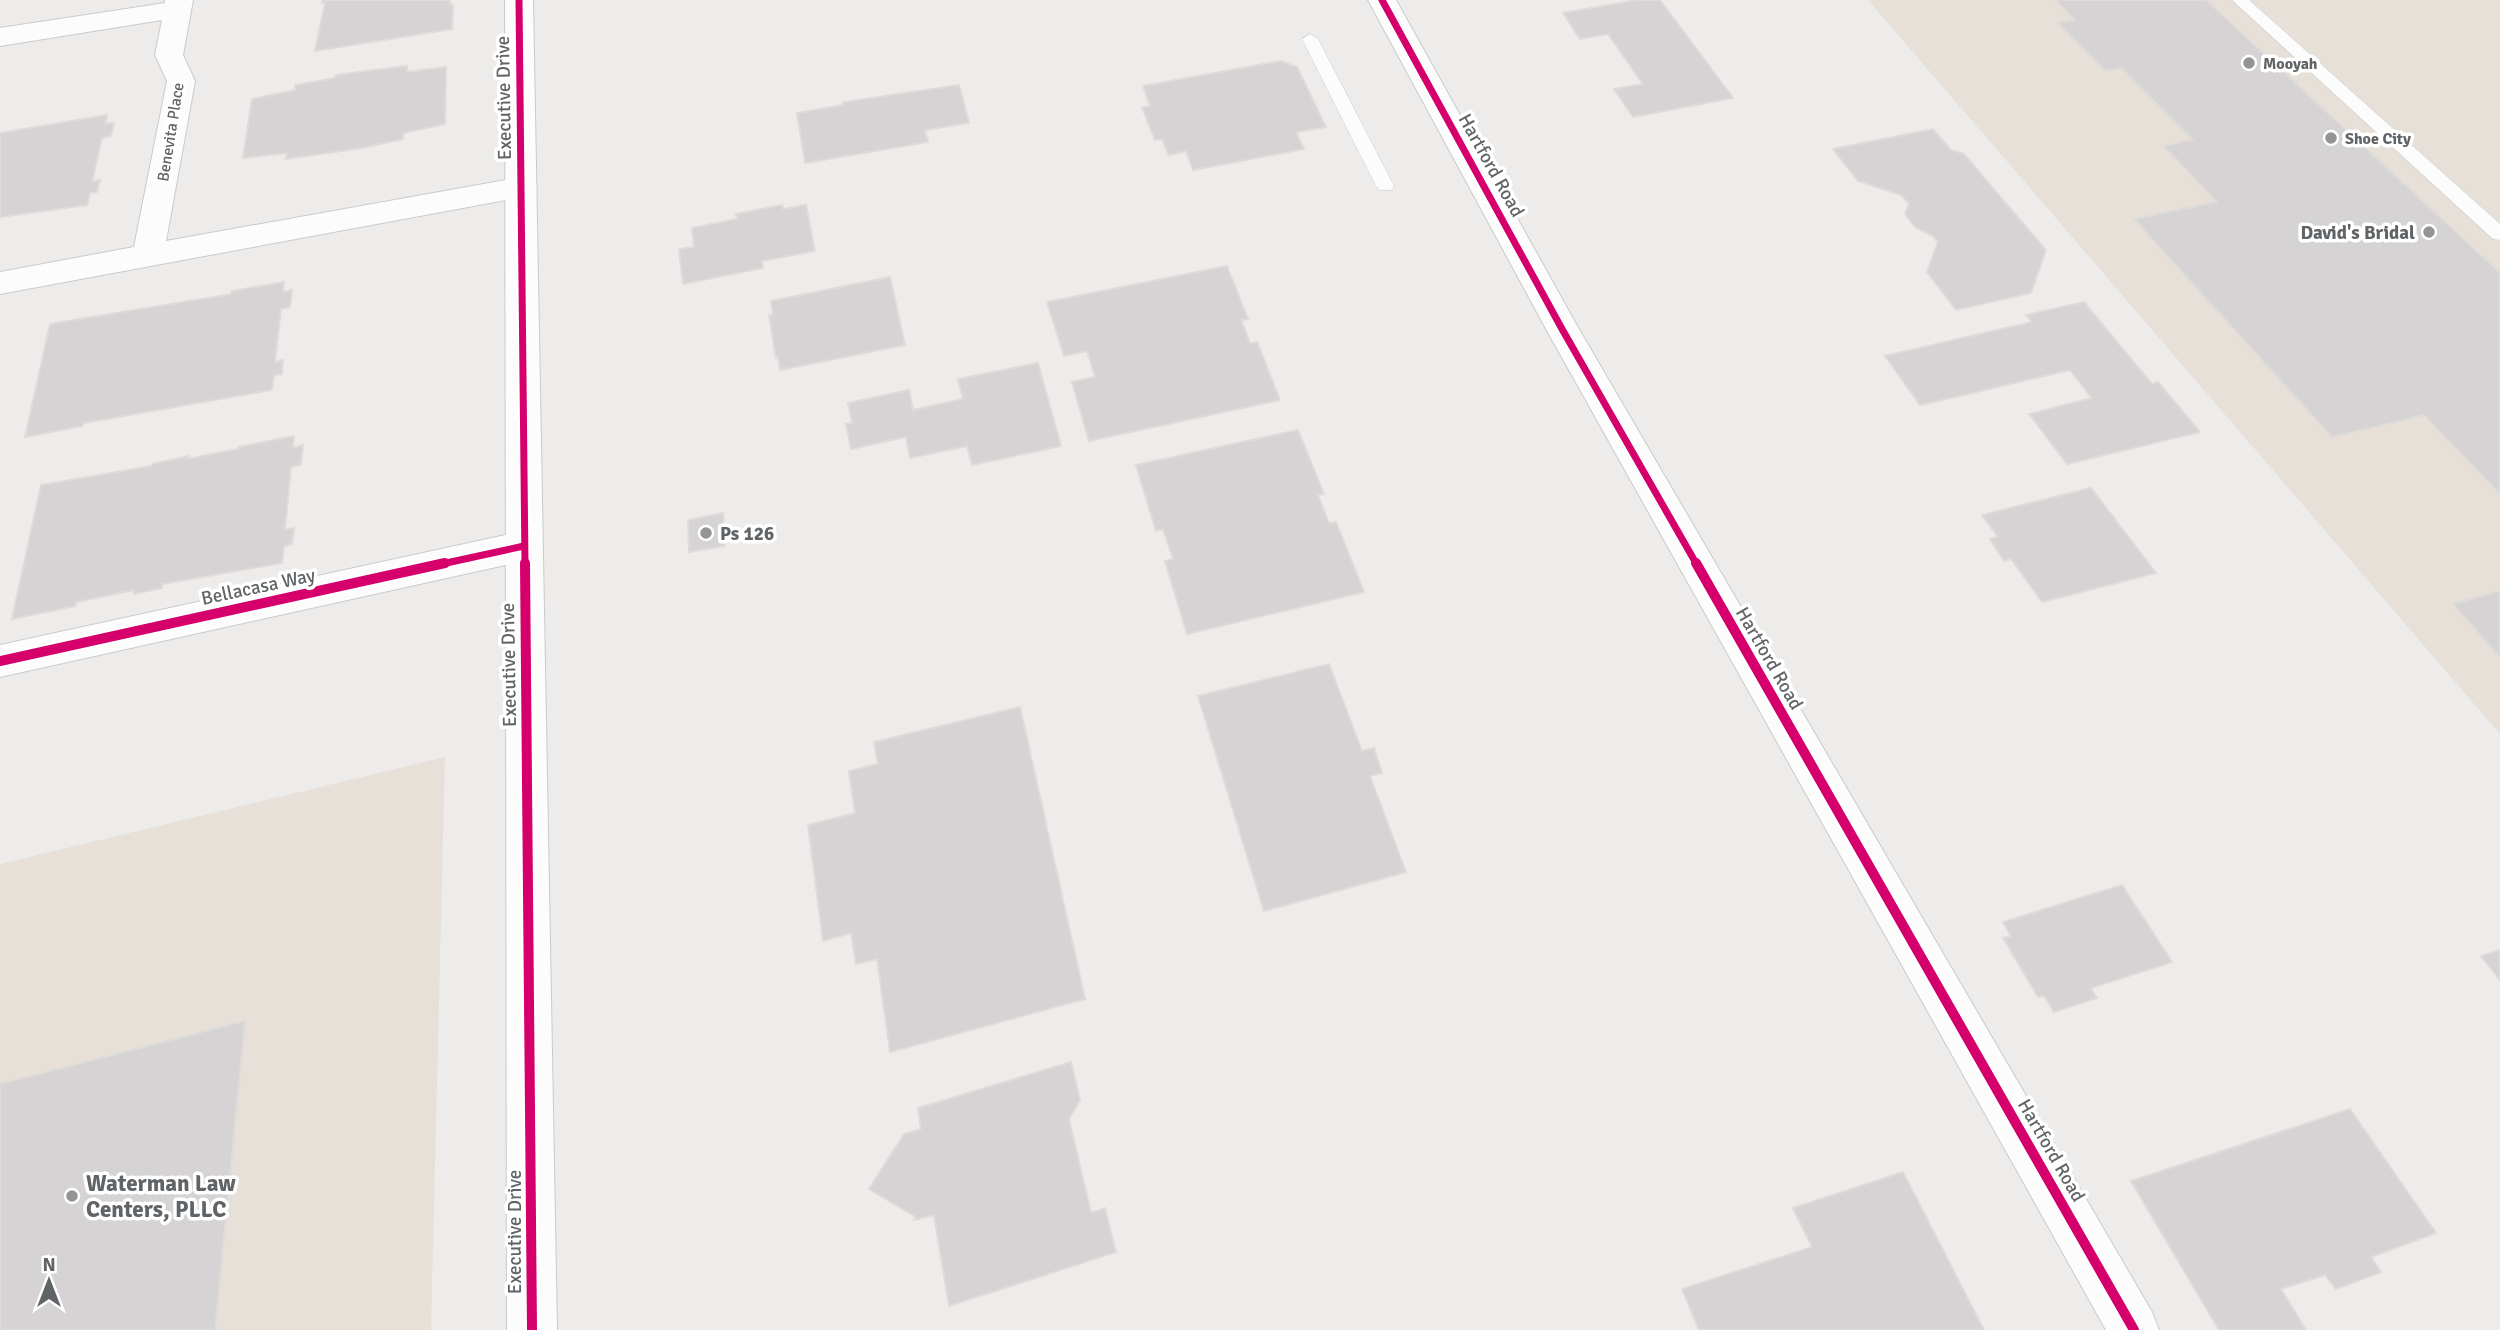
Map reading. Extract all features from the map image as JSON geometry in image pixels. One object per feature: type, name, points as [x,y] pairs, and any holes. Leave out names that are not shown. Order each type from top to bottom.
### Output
[{"type":"street","name":"Executive Drive","points":[[519,0],[533,1330]]},
{"type":"street","name":"Hartford Road","points":[[1382,0],[1573,348],[2134,1330]]},
{"type":"street","name":"Benevita Place","points":[[0,37],[178,5],[169,55],[181,81],[148,256]]},
{"type":"street","points":[[0,284],[522,187]]},
{"type":"street","name":"Bellacasa Way","points":[[0,661],[524,546]]},
{"type":"lane","points":[[2240,0],[2500,234]]},
{"type":"lane","points":[[1310,39],[1385,186]]},
{"type":"shaded area","points":[[1868,0],[2500,0],[2500,734]]},
{"type":"shaded area","points":[[445,757],[431,1330],[0,1330],[0,864]]},
{"type":"building","points":[[322,0],[450,0],[450,5],[453,5],[452,29],[315,51],[325,3],[322,3]]},
{"type":"building","points":[[1637,0],[1660,0],[1733,98],[1633,117],[1614,89],[1643,84],[1608,34],[1580,39],[1563,13]]},
{"type":"building","points":[[2056,0],[2206,0],[2500,273],[2500,494],[2424,415],[2332,437],[2134,219],[2217,202],[2164,146],[2193,140],[2122,68],[2105,71],[2058,23],[2075,20]]},
{"type":"building","points":[[1281,61],[1297,67],[1326,127],[1296,132],[1304,149],[1193,170],[1186,151],[1169,155],[1162,139],[1155,140],[1142,107],[1150,106],[1143,86]]},
{"type":"building","points":[[407,66],[407,72],[446,67],[445,124],[403,133],[403,139],[362,148],[286,159],[287,153],[243,158],[252,99],[295,90],[295,85],[335,78],[336,75]]},
{"type":"building","points":[[959,85],[969,123],[925,130],[928,142],[805,163],[797,113],[843,105],[843,102]]},
{"type":"building","points":[[107,115],[105,124],[114,123],[111,136],[102,138],[92,182],[100,180],[97,192],[90,193],[87,205],[0,217],[0,133]]},
{"type":"building","points":[[1933,129],[1951,150],[1964,154],[2046,250],[2031,293],[1956,310],[1927,272],[1938,242],[1933,236],[1915,227],[1905,214],[1909,204],[1901,195],[1858,181],[1833,149]]},
{"type":"building","points":[[782,205],[783,209],[806,205],[815,251],[762,261],[763,268],[683,284],[679,249],[694,247],[692,228],[737,219],[736,214]]},
{"type":"building","points":[[1227,266],[1248,319],[1241,320],[1250,344],[1257,342],[1280,400],[1089,441],[1072,382],[1095,377],[1087,351],[1064,356],[1047,302]]},
{"type":"building","points":[[890,277],[905,345],[780,370],[769,315],[773,315],[771,301]]},
{"type":"building","points":[[284,282],[283,292],[292,290],[290,307],[281,309],[275,362],[283,360],[282,374],[274,375],[272,390],[84,423],[82,426],[25,437],[50,324],[232,294],[232,291]]},
{"type":"building","points":[[2084,302],[2152,384],[2158,382],[2200,432],[2067,464],[2029,414],[2092,398],[2070,370],[1920,405],[1885,356],[2032,322],[2026,315]]},
{"type":"building","points":[[1038,363],[1061,446],[972,465],[967,446],[910,458],[906,437],[851,449],[846,424],[852,423],[848,403],[909,390],[913,410],[963,399],[958,379]]},
{"type":"building","points":[[1298,430],[1324,494],[1318,495],[1329,523],[1336,522],[1364,592],[1187,634],[1165,561],[1173,559],[1163,529],[1156,531],[1136,465]]},
{"type":"building","points":[[294,436],[293,448],[303,445],[301,465],[291,467],[285,530],[294,528],[292,544],[284,546],[282,563],[162,584],[162,588],[134,594],[134,590],[12,619],[41,485],[151,466],[188,456],[187,459]]},
{"type":"building","points":[[2091,488],[2156,573],[2042,602],[2011,559],[2004,561],[1990,539],[1998,537],[1982,515]]},
{"type":"building","name":"Ps 126","points":[[723,513],[725,546],[689,552],[688,520]]},
{"type":"building","points":[[2500,591],[2500,657],[2453,604]]},
{"type":"building","points":[[1329,664],[1362,751],[1374,748],[1382,773],[1370,776],[1406,872],[1264,911],[1198,696]]},
{"type":"building","points":[[1020,707],[1085,999],[890,1052],[877,959],[856,964],[851,933],[823,941],[808,825],[855,813],[849,771],[878,764],[874,742]]},
{"type":"building","points":[[2122,885],[2172,962],[2091,988],[2097,998],[2054,1012],[2044,996],[2038,997],[2003,938],[2011,936],[2003,922]]},
{"type":"building","points":[[2500,950],[2500,980],[2481,956]]},
{"type":"building","points":[[245,1021],[215,1330],[0,1330],[0,1084]]},
{"type":"building","points":[[1071,1062],[1080,1100],[1069,1119],[1091,1213],[1105,1208],[1116,1252],[949,1306],[934,1215],[914,1220],[916,1217],[869,1189],[904,1134],[921,1129],[918,1108]]},
{"type":"building","points":[[2350,1109],[2436,1233],[2371,1257],[2381,1272],[2336,1289],[2325,1275],[2281,1289],[2306,1330],[2219,1330],[2131,1181]]},
{"type":"building","points":[[1903,1172],[1984,1330],[1699,1330],[1682,1289],[1812,1247],[1793,1208]]},
{"type":"cycle path","points":[[519,0],[532,1330]]},
{"type":"cycle path","points":[[1382,0],[1562,329],[2134,1330]]},
{"type":"cycle path","points":[[0,661],[524,546]]},
{"type":"place","name":"Mooyah","points":[[2249,63]]},
{"type":"place","name":"Shoe City","points":[[2331,138]]},
{"type":"place","name":"David's Bridal","points":[[2429,232]]},
{"type":"place","name":"Ps 126","points":[[706,533]]},
{"type":"place","name":"Waterman Law Centers, PLLC","points":[[72,1196]]}]
